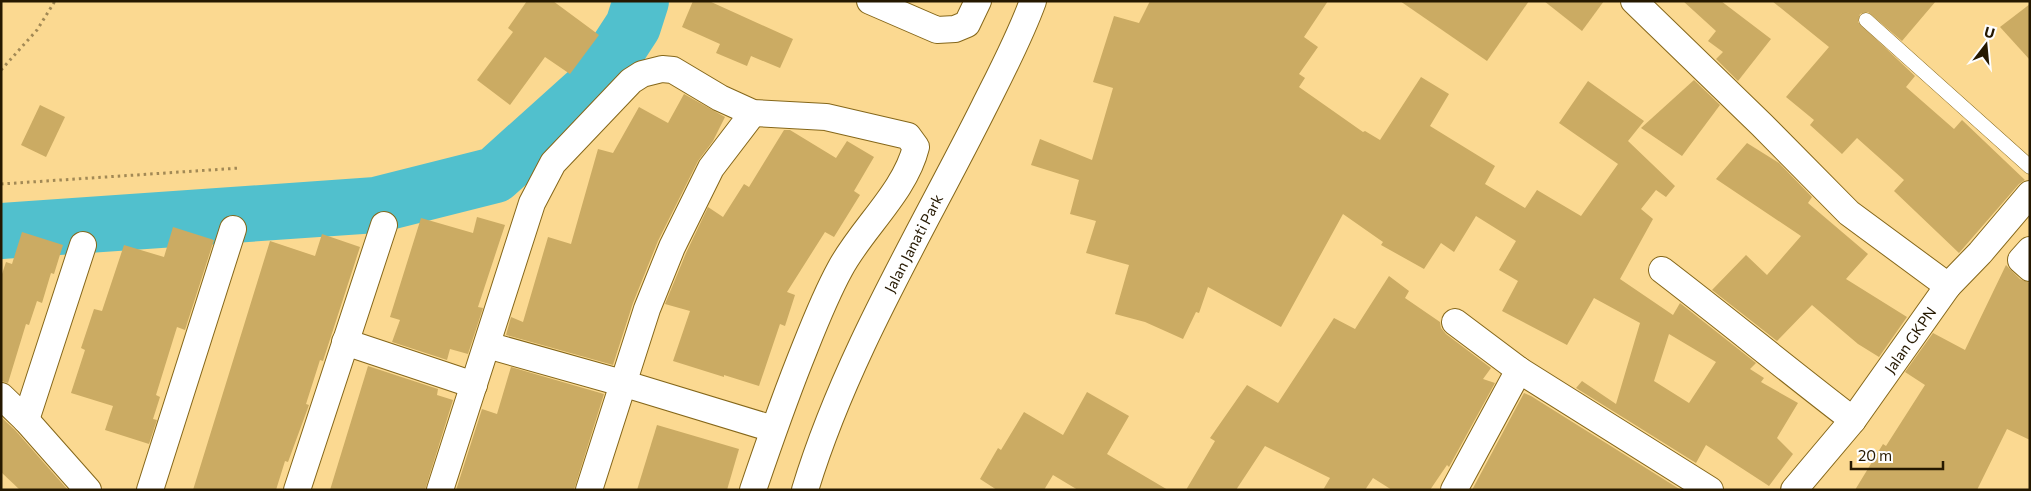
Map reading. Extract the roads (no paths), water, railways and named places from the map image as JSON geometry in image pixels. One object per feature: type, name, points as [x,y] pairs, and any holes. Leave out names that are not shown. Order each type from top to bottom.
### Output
[{"type":"street","points":[[870,1],[937,30],[955,29],[967,24],[978,1]]},
{"type":"street","name":"Jalan Janati Park","points":[[804,490],[816,452],[856,354],[967,142],[1033,1]]},
{"type":"street","points":[[1634,1],[1762,125],[1849,213],[1948,286]]},
{"type":"street","points":[[440,490],[532,203],[554,163],[631,81],[642,74],[662,69],[673,70],[720,98],[753,113],[826,117],[908,136],[916,147],[913,159],[903,178],[840,268],[814,325],[773,429],[753,490]]},
{"type":"street","points":[[589,490],[647,309],[672,247],[711,168],[753,113]]},
{"type":"street","name":"Jalan GKPN","points":[[1794,490],[1852,420],[1948,286],[1980,253],[2030,194]]},
{"type":"street","points":[[297,490],[384,225]]},
{"type":"street","points":[[150,490],[233,229]]},
{"type":"street","points":[[26,420],[83,245]]},
{"type":"street","points":[[2030,250],[2021,260],[2030,268]]},
{"type":"street","points":[[1662,270],[1728,320],[1780,364],[1852,420]]},
{"type":"street","points":[[1455,322],[1519,370],[1710,490]]},
{"type":"street","points":[[345,342],[474,385]]},
{"type":"street","points":[[487,345],[622,383],[773,429]]},
{"type":"street","points":[[1454,490],[1519,370]]},
{"type":"street","points":[[1,396],[26,420],[88,490]]},
{"type":"lane","points":[[1866,20],[2030,167]]},
{"type":"waterway","points":[[1,231],[376,205],[495,175],[594,86],[633,26],[641,1]]}]
